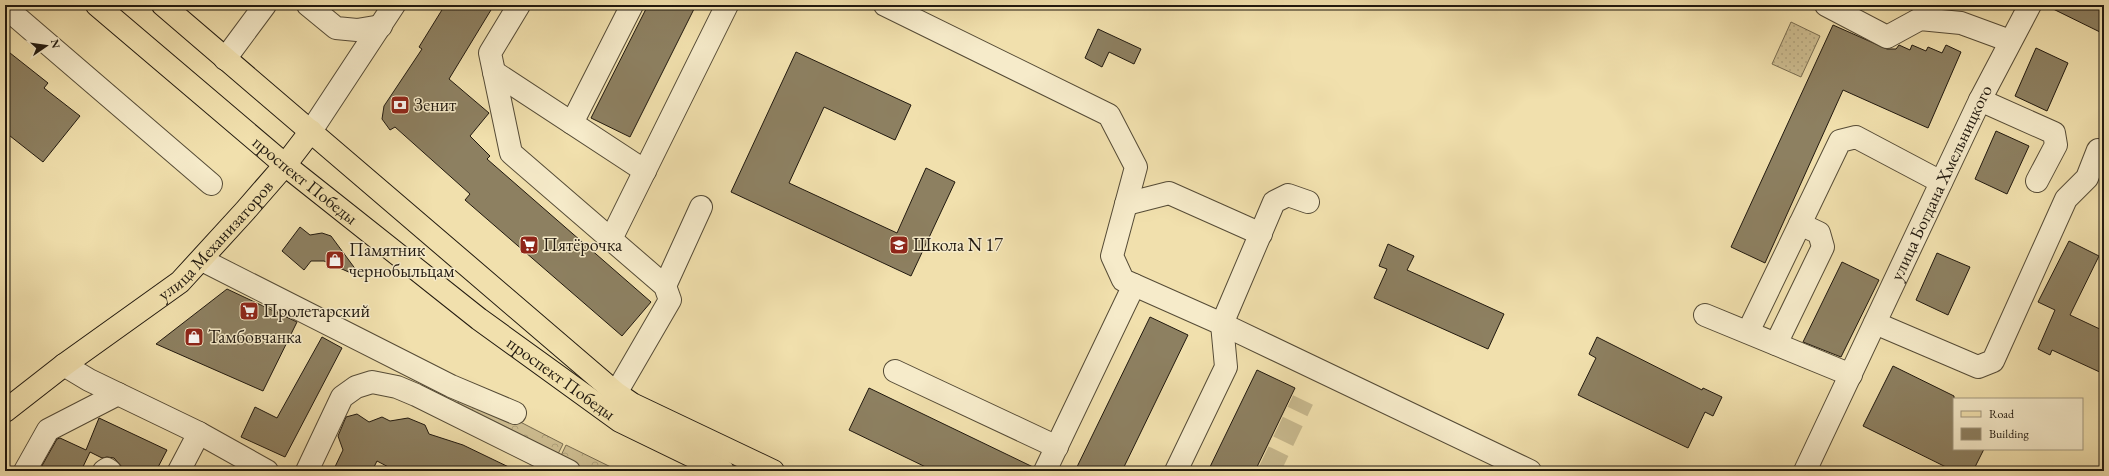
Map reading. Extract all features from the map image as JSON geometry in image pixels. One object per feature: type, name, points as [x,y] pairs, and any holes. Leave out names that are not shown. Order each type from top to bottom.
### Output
[{"type":"main road","name":"проспект Победы","points":[[97,5],[285,165],[479,319],[603,410],[628,426],[723,471]]},
{"type":"main road","name":"проспект Победы","points":[[163,5],[616,394],[632,404],[773,471]]},
{"type":"main road","name":"улица Механизаторов","points":[[5,411],[64,365],[180,282],[202,260],[285,165],[311,131]]},
{"type":"street","points":[[225,59],[265,5]]},
{"type":"street","points":[[308,5],[336,28],[357,30],[381,26]]},
{"type":"street","name":"улица Механизаторов","points":[[311,131],[394,5]]},
{"type":"street","points":[[519,5],[490,53],[511,153],[665,286],[670,300],[616,394]]},
{"type":"street","points":[[572,123],[632,5]]},
{"type":"street","points":[[611,239],[727,5]]},
{"type":"street","points":[[885,5],[1109,115],[1136,167],[1112,256],[1122,280],[1222,324],[1530,471]]},
{"type":"street","points":[[1826,5],[1887,37],[1920,19],[1961,23],[2010,41]]},
{"type":"street","name":"улица Богдана Хмельницкого","points":[[1804,471],[1980,100],[2030,5]]},
{"type":"street","points":[[5,7],[211,184]]},
{"type":"street","points":[[494,72],[645,171]]},
{"type":"street","points":[[1980,100],[2054,133],[2056,145],[2037,181]]},
{"type":"street","points":[[1748,332],[1840,141],[1856,137],[1941,182]]},
{"type":"street","points":[[1875,323],[1978,367],[1993,361],[2066,199],[2087,178],[2098,150]]},
{"type":"street","points":[[1126,204],[1169,193],[1261,234]]},
{"type":"street","points":[[1176,471],[1226,367],[1222,324],[1274,202],[1288,194],[1308,202]]},
{"type":"street","points":[[665,286],[701,207]]},
{"type":"street","points":[[1776,344],[1823,247],[1819,233],[1800,224]]},
{"type":"street","points":[[202,260],[463,391],[515,413]]},
{"type":"street","points":[[1045,471],[1134,285]]},
{"type":"street","points":[[1705,315],[1776,344],[1854,368]]},
{"type":"street","points":[[64,365],[89,380],[199,433],[267,471]]},
{"type":"street","points":[[895,371],[1057,447]]},
{"type":"street","points":[[307,471],[342,397],[356,387],[372,382],[397,387],[569,471]]},
{"type":"street","points":[[450,412],[463,391]]},
{"type":"street","points":[[25,471],[48,430],[118,394]]},
{"type":"street","points":[[179,471],[199,433]]},
{"type":"street","points":[[104,471],[107,469],[110,471]]},
{"type":"green space","points":[[1791,22],[1820,36],[1801,77],[1772,64]]},
{"type":"green space","points":[[464,393],[563,444],[554,462],[453,411]]},
{"type":"green space","points":[[566,445],[619,471],[572,471],[557,464]]},
{"type":"building","points":[[445,5],[494,5],[449,79],[489,113],[470,136],[490,156],[487,159],[651,302],[622,336],[465,200],[470,194],[395,127],[390,130],[382,119],[384,106],[422,49],[419,47]]},
{"type":"building","points":[[648,5],[696,5],[630,137],[591,118]]},
{"type":"building","points":[[2045,5],[2104,5],[2104,34]]},
{"type":"building","points":[[1833,25],[1887,49],[1896,49],[1899,45],[1910,50],[1912,45],[1926,51],[1928,47],[1942,53],[1946,45],[1961,52],[1928,128],[1843,90],[1765,263],[1731,247]]},
{"type":"building","points":[[1098,29],[1141,49],[1134,64],[1109,52],[1102,67],[1085,58]]},
{"type":"building","points":[[2036,48],[2068,63],[2047,111],[2015,96]]},
{"type":"building","points":[[5,49],[48,83],[44,88],[80,116],[43,162],[5,132]]},
{"type":"building","points":[[796,52],[911,105],[895,140],[824,107],[789,183],[897,233],[926,168],[955,182],[911,276],[731,192]]},
{"type":"building","points":[[1996,131],[2029,146],[2007,194],[1975,179]]},
{"type":"building","points":[[300,227],[310,235],[322,233],[331,236],[362,278],[324,261],[311,261],[304,270],[282,251]]},
{"type":"building","points":[[2069,241],[2099,256],[2070,315],[2104,331],[2104,374],[2052,350],[2050,355],[2038,349],[2055,310],[2038,302]]},
{"type":"building","points":[[1388,244],[1414,256],[1407,270],[1504,314],[1488,349],[1374,298],[1387,269],[1379,266]]},
{"type":"building","points":[[1937,253],[1970,267],[1948,315],[1916,300]]},
{"type":"building","points":[[1842,262],[1879,280],[1841,357],[1803,342]]},
{"type":"building","points":[[227,289],[297,322],[263,391],[156,344]]},
{"type":"building","points":[[1150,317],[1188,335],[1122,471],[1075,471]]},
{"type":"building","points":[[322,337],[342,348],[285,457],[241,437],[255,407],[277,418]]},
{"type":"building","points":[[1597,337],[1702,390],[1703,388],[1722,397],[1713,416],[1705,412],[1688,448],[1578,395],[1596,358],[1589,354]]},
{"type":"building","points":[[1893,366],[1954,396],[1953,450],[1984,450],[1973,471],[1954,471],[1863,426]]},
{"type":"building","points":[[1257,370],[1295,388],[1255,471],[1208,471]]},
{"type":"building","points":[[869,388],[1033,467],[1033,471],[934,471],[849,430]]},
{"type":"building","points":[[357,414],[369,422],[382,417],[390,421],[408,418],[425,425],[429,434],[463,445],[517,471],[396,471],[377,461],[372,471],[333,471],[343,450],[338,436],[346,417]]},
{"type":"building","points":[[99,418],[167,450],[156,471],[129,471],[122,467],[114,458],[102,458],[90,452],[81,471],[39,471],[57,439],[60,438],[86,450]]},
{"type":"tunnel","points":[[1269,471],[1303,400]]},
{"type":"place","name":"Зенит","points":[[400,105]]},
{"type":"place","name":"Пятёрочка","points":[[529,245]]},
{"type":"place","name":"Школа N 17","points":[[899,245]]},
{"type":"place","name":"Памятник чернобыльцам","points":[[335,260]]},
{"type":"place","name":"Пролетарский","points":[[249,311]]},
{"type":"place","name":"Тамбовчанка","points":[[194,337]]}]
